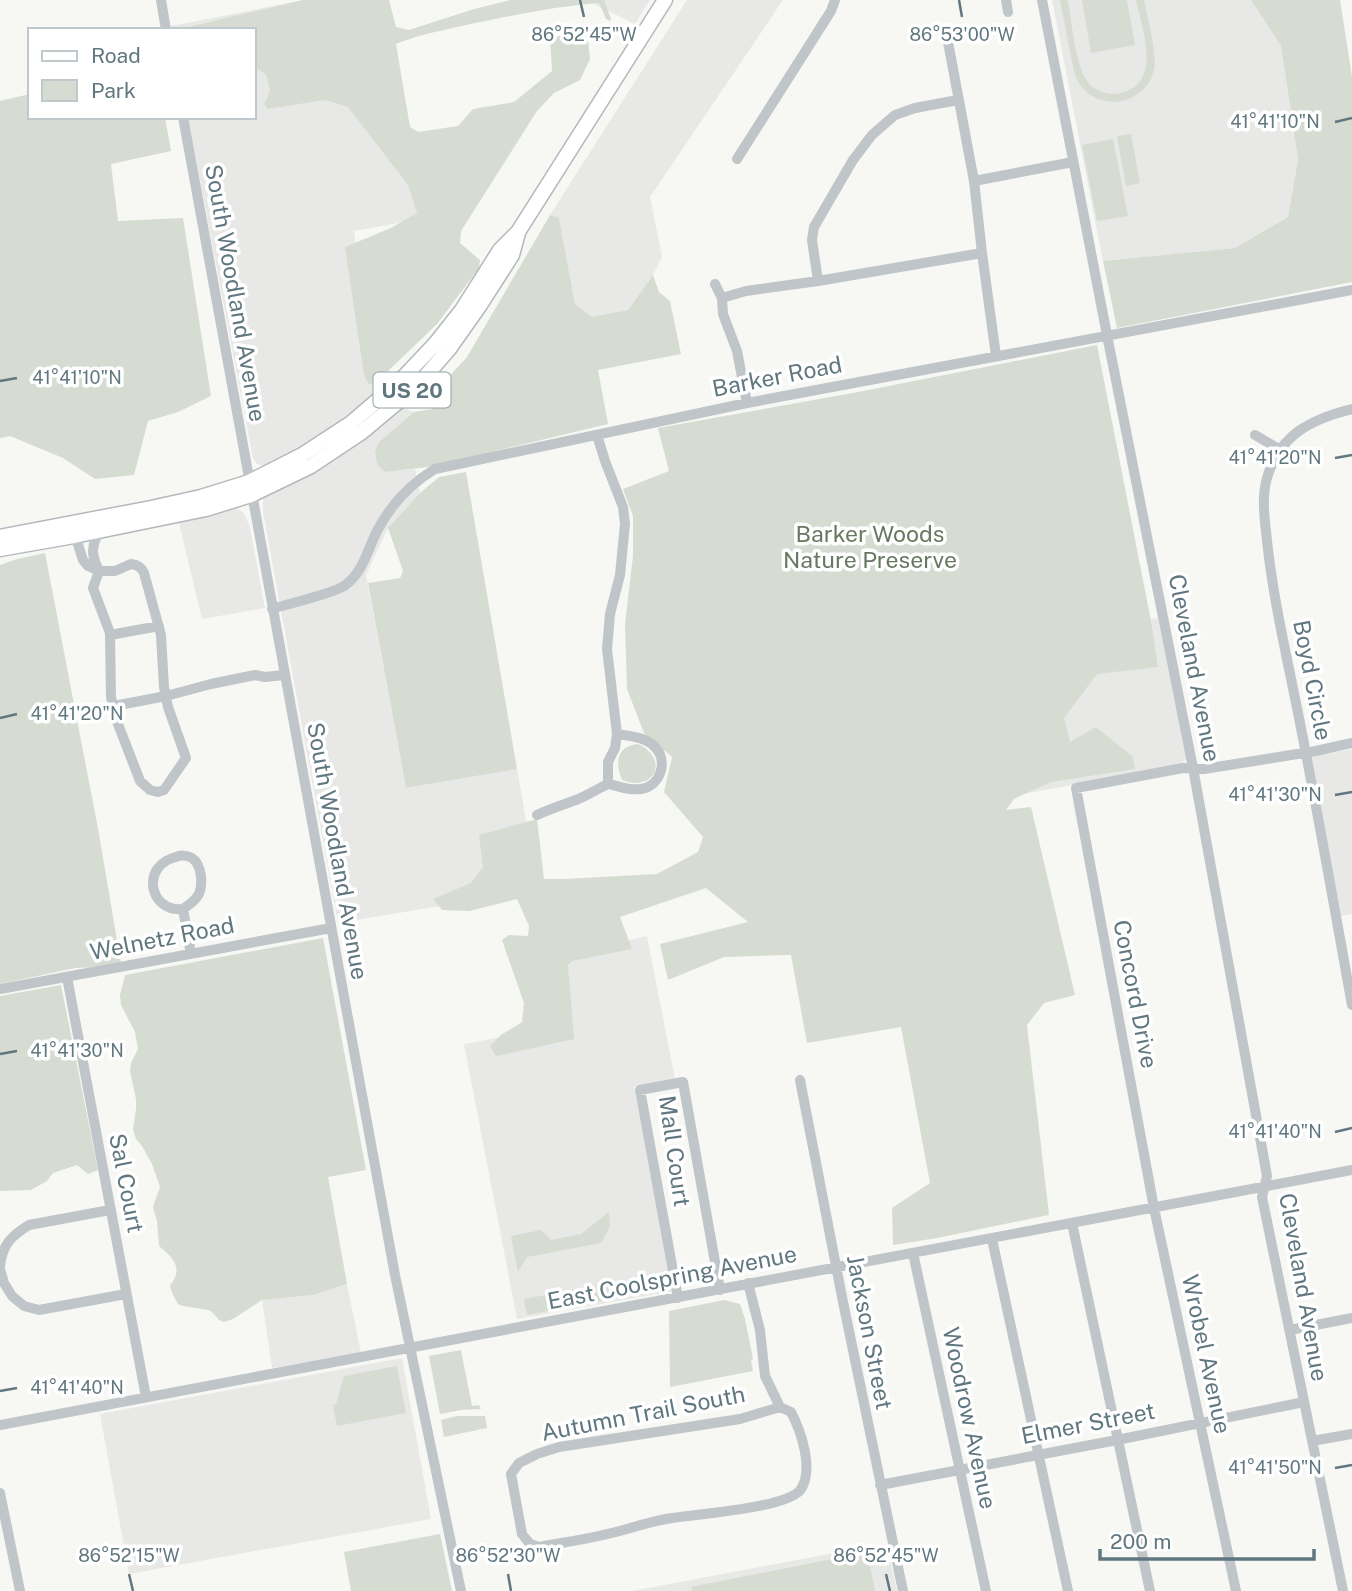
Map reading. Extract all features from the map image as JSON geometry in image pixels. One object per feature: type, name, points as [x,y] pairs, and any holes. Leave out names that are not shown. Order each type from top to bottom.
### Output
[{"type":"main road","name":"US 20","points":[[0,537],[73,529],[99,531],[206,509],[250,488],[311,466],[385,414],[417,386],[449,349],[480,305],[512,255],[519,232],[665,0]]},
{"type":"main road","name":"US 20","points":[[0,549],[176,503],[250,488]]},
{"type":"street","points":[[161,0],[166,28]]},
{"type":"street","points":[[737,159],[831,11],[835,0]]},
{"type":"street","points":[[1006,0],[1008,12]]},
{"type":"street","name":"Cleveland Avenue","points":[[1042,0],[1193,768],[1267,1176],[1262,1197],[1343,1591]]},
{"type":"street","points":[[948,43],[974,181],[996,356]]},
{"type":"street","points":[[818,281],[812,240],[814,226],[853,160],[872,135],[895,115],[915,108],[958,100]]},
{"type":"street","name":"South Woodland Avenue","points":[[183,119],[395,1275],[461,1591]]},
{"type":"street","points":[[974,181],[1073,162]]},
{"type":"street","points":[[722,299],[746,291],[982,253]]},
{"type":"street","points":[[715,284],[737,351],[747,403]]},
{"type":"street","name":"Barker Road","points":[[272,609],[343,587],[357,573],[393,506],[421,477],[435,468],[747,403],[1352,290]]},
{"type":"street","name":"Boyd Circle","points":[[1352,409],[1328,415],[1299,429],[1279,449],[1267,478],[1263,503],[1270,572],[1352,1003]]},
{"type":"street","points":[[597,435],[623,508],[625,524],[620,575],[610,614],[607,649],[617,734],[615,748],[608,762],[608,784]]},
{"type":"street","points":[[1255,435],[1279,449]]},
{"type":"street","points":[[73,529],[83,560],[88,566],[99,571],[115,571],[131,565],[141,568],[159,626],[168,707],[186,758],[164,790],[158,792],[150,790],[140,781],[116,719],[111,697],[110,635],[93,588],[99,571],[92,552],[99,531]]},
{"type":"street","points":[[110,635],[159,626]]},
{"type":"street","points":[[114,706],[255,675],[285,675]]},
{"type":"street","points":[[537,816],[608,784],[632,790],[651,786],[660,775],[662,764],[657,749],[643,740],[617,734]]},
{"type":"street","points":[[1193,768],[1204,769],[1306,753],[1352,743]]},
{"type":"street","name":"Concord Drive","points":[[1154,1208],[1076,788],[1193,768]]},
{"type":"street","points":[[183,855],[192,858],[197,865],[201,884],[199,894],[183,909],[164,904],[153,889],[152,880],[163,862],[183,855]]},
{"type":"street","points":[[183,909],[191,954]]},
{"type":"street","name":"Welnetz Road","points":[[0,989],[331,928]]},
{"type":"street","name":"Sal Court","points":[[67,977],[146,1397]]},
{"type":"street","name":"Jackson Street","points":[[800,1080],[903,1591]]},
{"type":"street","name":"Mall Court","points":[[678,1298],[640,1090],[682,1082],[720,1290]]},
{"type":"street","name":"East Coolspring Avenue","points":[[0,1425],[1352,1170]]},
{"type":"street","name":"Wrobel Avenue","points":[[1154,1208],[1236,1591]]},
{"type":"street","points":[[110,1210],[29,1225],[6,1244],[0,1268],[4,1283],[12,1296],[24,1306],[38,1310],[126,1294]]},
{"type":"street","points":[[1072,1223],[1150,1591]]},
{"type":"street","points":[[992,1238],[1068,1591]]},
{"type":"street","name":"Woodrow Avenue","points":[[913,1254],[986,1591]]},
{"type":"street","points":[[748,1283],[760,1330],[765,1376],[780,1407]]},
{"type":"street","points":[[1290,1330],[1352,1318]]},
{"type":"street","name":"Elmer Street","points":[[880,1485],[1304,1402]]},
{"type":"street","name":"Autumn Trail South","points":[[780,1407],[791,1412],[798,1425],[805,1454],[806,1475],[801,1489],[794,1496],[783,1501],[666,1519],[604,1535],[539,1547],[530,1544],[522,1534],[511,1474],[519,1463],[537,1454],[559,1447],[740,1419],[780,1407]]},
{"type":"street","points":[[1312,1441],[1352,1434]]},
{"type":"street","points":[[0,1493],[20,1591]]},
{"type":"shaded area","points":[[304,0],[426,218],[354,231],[376,392],[312,443],[269,466],[257,464],[253,458],[188,119],[256,119],[256,28],[171,26]]},
{"type":"shaded area","points":[[586,0],[650,0],[635,24]]},
{"type":"shaded area","points":[[687,0],[783,0],[650,197],[662,257],[653,275],[628,310],[593,318],[575,304],[559,218],[550,215]]},
{"type":"shaded area","points":[[1052,0],[1251,0],[1281,46],[1298,159],[1288,217],[1235,248],[1103,261]]},
{"type":"shaded area","points":[[401,407],[414,412],[379,442],[385,472],[415,469],[420,493],[388,528],[366,575],[406,788],[517,769],[538,890],[338,923],[263,512],[263,498]]},
{"type":"shaded area","points":[[237,508],[245,515],[250,528],[265,608],[202,619],[179,523]]},
{"type":"shaded area","points":[[1158,618],[1186,759],[1181,765],[1006,797],[981,652]]},
{"type":"shaded area","points":[[1352,749],[1352,914],[1341,916],[1312,757]]},
{"type":"shaded area","points":[[647,936],[675,1079],[634,1087],[673,1291],[517,1319],[464,1044],[573,1024],[562,956]]},
{"type":"shaded area","points":[[347,1284],[361,1353],[272,1368],[262,1300],[313,1295]]},
{"type":"shaded area","points":[[402,1358],[431,1519],[129,1574],[100,1414]]},
{"type":"shaded area","points":[[877,1545],[887,1546],[897,1591],[632,1591]]},
{"type":"green space","points":[[303,0],[389,0],[396,27],[409,30],[510,0],[604,0],[611,19],[606,19],[599,3],[583,4],[475,23],[396,44],[410,127],[418,132],[458,126],[473,109],[514,102],[552,71],[550,38],[585,30],[590,59],[580,80],[554,93],[537,111],[461,231],[460,243],[480,260],[479,268],[437,324],[388,371],[369,385],[364,375],[345,247],[391,228],[417,213],[408,185],[348,107],[325,100],[267,109],[264,104],[270,91],[266,74],[256,68],[256,28],[184,28]]},
{"type":"green space","points":[[1060,0],[1068,0],[1082,72],[1098,90],[1113,94],[1134,87],[1145,70],[1146,46],[1136,0],[1144,0],[1155,63],[1150,80],[1137,95],[1118,102],[1108,102],[1098,99],[1084,89],[1074,72]]},
{"type":"green space","points":[[1082,0],[1127,0],[1135,45],[1091,53]]},
{"type":"green space","points":[[1251,0],[1340,0],[1352,77],[1352,282],[1117,328],[1103,261],[1235,248],[1288,217],[1298,159],[1281,46]]},
{"type":"green space","points":[[28,94],[28,119],[165,119],[171,151],[111,164],[118,221],[183,218],[211,396],[178,412],[148,421],[134,475],[95,479],[63,458],[10,436],[0,438],[0,101]]},
{"type":"green space","points":[[1131,134],[1140,183],[1126,186],[1117,136]]},
{"type":"green space","points":[[1113,139],[1128,216],[1097,221],[1082,145]]},
{"type":"green space","points":[[550,215],[559,218],[575,304],[592,317],[628,310],[653,275],[659,292],[670,301],[681,354],[598,370],[608,424],[428,467],[385,472],[377,464],[375,451],[379,442],[414,412],[432,409],[432,395],[467,357]]},
{"type":"green space","name":"Barker Woods Nature Preserve","points":[[1097,345],[1158,667],[1097,674],[1064,718],[1070,742],[1096,727],[1133,757],[1135,769],[1051,782],[1014,799],[1006,810],[1031,807],[1075,995],[1044,1003],[1027,1025],[1049,1215],[893,1245],[892,1208],[930,1183],[901,1027],[807,1043],[791,955],[724,957],[668,980],[660,944],[748,922],[706,888],[620,917],[632,949],[572,961],[568,965],[574,1039],[496,1056],[490,1046],[501,1035],[522,1022],[524,1003],[502,940],[509,935],[528,936],[529,926],[517,899],[469,911],[442,910],[433,899],[471,883],[483,867],[479,835],[537,819],[544,879],[657,874],[698,852],[703,837],[664,792],[672,757],[644,733],[627,689],[625,624],[633,556],[633,516],[623,489],[669,471],[658,428]]},
{"type":"green space","points":[[466,472],[517,769],[406,788],[368,583],[400,578],[403,571],[388,528],[420,493],[439,477]]},
{"type":"green space","points":[[45,553],[121,964],[75,968],[0,984],[0,565]]},
{"type":"green space","points":[[638,744],[654,758],[654,772],[643,782],[622,780],[618,767],[619,756],[625,748]]},
{"type":"green space","points":[[323,938],[366,1170],[328,1177],[347,1284],[313,1295],[262,1300],[224,1322],[208,1310],[178,1304],[170,1286],[176,1273],[175,1263],[159,1246],[153,1207],[160,1187],[152,1164],[136,1139],[133,1129],[136,1099],[130,1071],[138,1049],[135,1032],[121,1005],[120,995],[125,975]]},
{"type":"green space","points":[[61,985],[98,1170],[88,1174],[77,1165],[53,1173],[47,1181],[31,1190],[0,1191],[0,996]]},
{"type":"green space","points":[[609,1212],[610,1226],[601,1243],[527,1257],[518,1272],[511,1236],[541,1230],[551,1240],[581,1234]]},
{"type":"green space","points":[[662,1274],[665,1288],[527,1315],[524,1299]]},
{"type":"green space","points":[[724,1300],[740,1304],[753,1359],[753,1371],[670,1387],[669,1311]]},
{"type":"green space","points":[[461,1350],[472,1406],[479,1405],[481,1409],[440,1414],[429,1356]]},
{"type":"green space","points":[[397,1366],[406,1413],[337,1426],[333,1405],[336,1404],[344,1376]]},
{"type":"green space","points":[[457,1416],[485,1416],[487,1428],[444,1437],[441,1420]]},
{"type":"green space","points":[[440,1534],[452,1591],[351,1591],[344,1552]]},
{"type":"green space","points":[[867,1552],[875,1591],[692,1591],[691,1587]]}]
